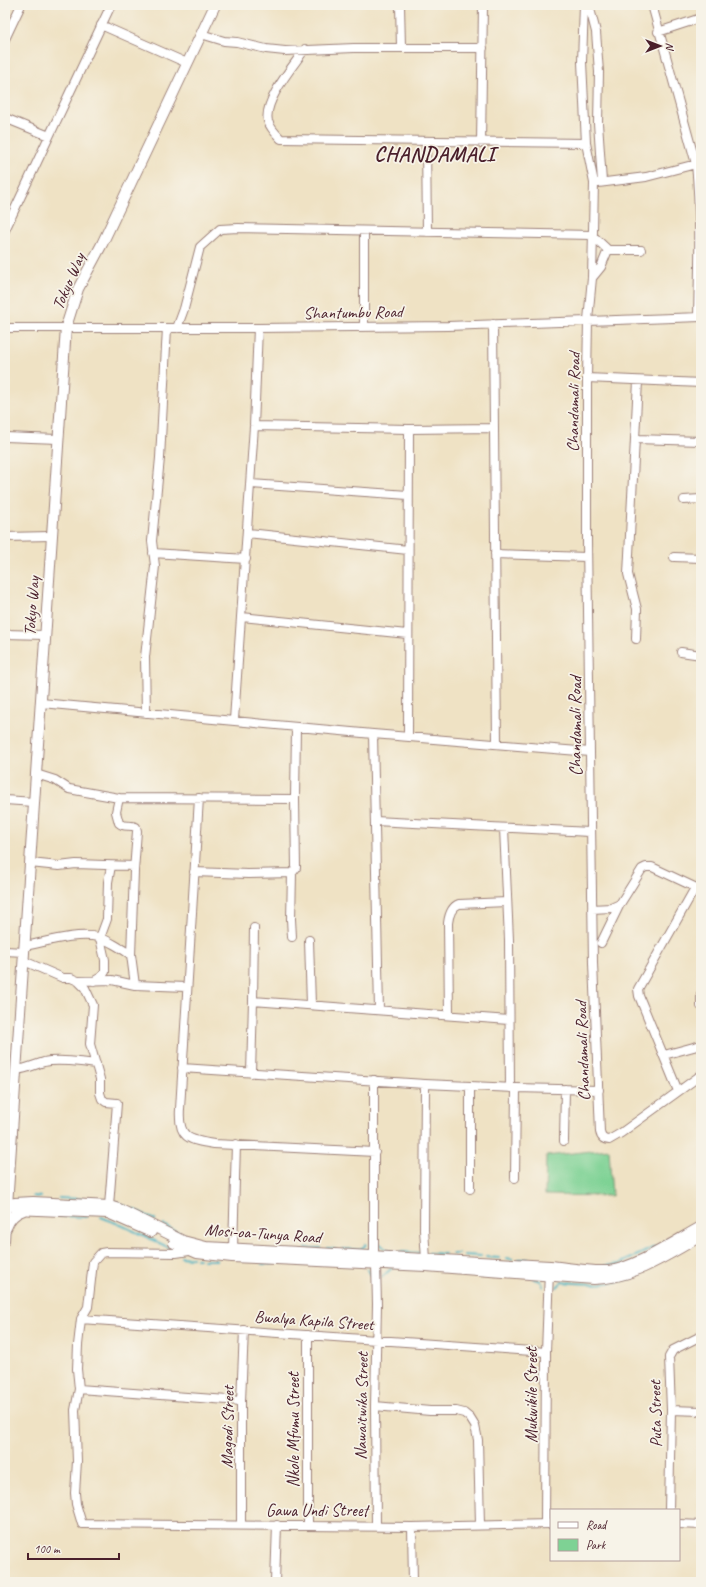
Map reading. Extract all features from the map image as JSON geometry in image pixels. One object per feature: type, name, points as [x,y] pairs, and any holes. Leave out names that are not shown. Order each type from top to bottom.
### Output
[{"type":"main road","name":"Tokyo Way","points":[[6,1206],[66,327],[78,289],[102,244],[215,5]]},
{"type":"main road","points":[[6,1228],[11,1218],[15,1214],[29,1206],[25,1201],[17,1198],[8,1185]]},
{"type":"main road","name":"Mosi-oa-Tunya Road","points":[[6,1206],[14,1209],[29,1206],[109,1206],[119,1209],[191,1248],[233,1249],[549,1270],[594,1271],[619,1268],[640,1261],[701,1227]]},
{"type":"main road","name":"Mosi-oa-Tunya Road","points":[[29,1206],[108,1213],[209,1255],[232,1257],[426,1259],[549,1270],[594,1279],[624,1275],[644,1268],[701,1236]]},
{"type":"street","points":[[5,39],[22,5]]},
{"type":"street","points":[[5,230],[111,5]]},
{"type":"street","points":[[400,5],[401,48]]},
{"type":"street","points":[[481,143],[483,5]]},
{"type":"street","points":[[584,5],[582,62],[586,143],[598,183]]},
{"type":"street","points":[[589,5],[596,32],[599,72],[598,183]]},
{"type":"street","points":[[652,5],[658,32],[699,163],[700,317]]},
{"type":"street","points":[[658,32],[701,18]]},
{"type":"street","points":[[101,25],[188,63]]},
{"type":"street","points":[[201,34],[224,41],[285,51],[305,49],[483,48]]},
{"type":"street","points":[[305,49],[274,94],[270,104],[268,115],[269,121],[281,139],[481,143],[586,143]]},
{"type":"street","points":[[5,118],[49,136]]},
{"type":"street","points":[[426,142],[427,232]]},
{"type":"street","points":[[598,183],[646,176],[699,163]]},
{"type":"street","name":"Chandamali Road","points":[[598,183],[592,235],[592,278],[588,320],[587,557],[593,963],[600,1132],[603,1138],[609,1140],[621,1133],[678,1091]]},
{"type":"street","points":[[177,328],[184,309],[200,247],[220,229],[238,228],[592,235],[608,250],[641,250]]},
{"type":"street","points":[[364,231],[364,327]]},
{"type":"street","points":[[592,278],[601,266],[608,250]]},
{"type":"street","name":"Shantumbu Road","points":[[5,328],[364,327],[700,317]]},
{"type":"street","points":[[493,324],[497,744]]},
{"type":"street","points":[[146,713],[145,657],[155,566],[152,541],[160,458],[167,328]]},
{"type":"street","points":[[234,720],[251,484],[258,328]]},
{"type":"street","points":[[587,378],[701,383]]},
{"type":"street","points":[[636,639],[637,609],[628,574],[638,381]]},
{"type":"street","points":[[254,426],[409,429],[494,428]]},
{"type":"street","points":[[408,736],[407,634],[409,429]]},
{"type":"street","points":[[5,437],[58,439]]},
{"type":"street","points":[[636,439],[701,441]]},
{"type":"street","points":[[251,484],[408,495]]},
{"type":"street","points":[[684,500],[701,500]]},
{"type":"street","points":[[248,533],[408,550]]},
{"type":"street","points":[[5,537],[51,536]]},
{"type":"street","points":[[153,553],[246,559]]},
{"type":"street","points":[[495,554],[587,557]]},
{"type":"street","points":[[674,557],[701,558]]},
{"type":"street","points":[[242,617],[407,634]]},
{"type":"street","points":[[5,634],[45,635]]},
{"type":"street","points":[[681,652],[701,655]]},
{"type":"street","points":[[40,703],[373,734],[590,752]]},
{"type":"street","points":[[292,937],[292,874],[296,868],[296,726]]},
{"type":"street","points":[[373,734],[379,1010]]},
{"type":"street","points":[[36,774],[55,780],[69,789],[119,798],[296,799]]},
{"type":"street","points":[[119,798],[116,812],[119,823],[123,826],[136,827],[131,955],[135,984]]},
{"type":"street","points":[[199,798],[179,1120],[185,1135],[191,1140],[200,1142],[375,1152]]},
{"type":"street","points":[[5,800],[34,802]]},
{"type":"street","points":[[375,822],[590,832]]},
{"type":"street","points":[[504,828],[515,1178]]},
{"type":"street","points":[[30,863],[59,866],[76,864],[134,866]]},
{"type":"street","points":[[92,981],[101,977],[105,972],[105,960],[100,938],[107,919],[108,882],[111,866]]},
{"type":"street","points":[[600,943],[620,904],[642,869],[652,867],[698,889],[638,989],[639,996],[678,1091],[701,1075]]},
{"type":"street","points":[[194,872],[292,874]]},
{"type":"street","points":[[449,1015],[448,923],[451,911],[455,905],[459,904],[507,902]]},
{"type":"street","points":[[592,908],[611,908],[620,904]]},
{"type":"street","points":[[251,1074],[254,928]]},
{"type":"street","points":[[5,951],[24,953],[68,938],[89,936],[100,938],[131,955]]},
{"type":"street","points":[[309,940],[311,1005]]},
{"type":"street","points":[[24,953],[63,978],[71,978],[78,981],[85,988],[93,1005],[90,1044],[100,1079],[100,1093],[102,1099],[106,1102],[117,1103],[109,1206]]},
{"type":"street","points":[[78,981],[112,980],[135,984],[186,988]]},
{"type":"street","points":[[701,994],[701,1006]]},
{"type":"street","points":[[253,1001],[509,1020]]},
{"type":"street","points":[[664,1055],[701,1045]]},
{"type":"street","points":[[16,1070],[24,1070],[45,1062],[96,1064]]},
{"type":"street","points":[[182,1068],[251,1074],[425,1084],[599,1090]]},
{"type":"street","name":"Nawaitwika Street","points":[[374,1080],[377,1339],[375,1406],[376,1526]]},
{"type":"street","points":[[425,1084],[424,1230],[426,1259]]},
{"type":"street","points":[[470,1086],[470,1189]]},
{"type":"street","points":[[564,1141],[565,1089]]},
{"type":"street","points":[[233,1249],[236,1144]]},
{"type":"street","name":"Tokyo Way","points":[[5,1241],[6,1206]]},
{"type":"street","points":[[191,1248],[176,1253],[101,1253],[93,1262],[88,1308],[81,1319],[77,1369],[79,1389],[241,1401]]},
{"type":"street","name":"Mukwikile Street","points":[[548,1524],[546,1352],[549,1270]]},
{"type":"street","name":"Bwalya Kapila Street","points":[[81,1319],[546,1352]]},
{"type":"street","name":"Magodi Street","points":[[241,1525],[241,1401],[244,1330]]},
{"type":"street","name":"Nkole Mfumu Street","points":[[308,1335],[308,1525]]},
{"type":"street","name":"Puta Street","points":[[669,1509],[671,1410],[669,1357],[673,1350],[701,1336]]},
{"type":"street","name":"Gawa Undi Street","points":[[79,1389],[76,1410],[77,1461],[75,1493],[76,1504],[82,1524],[412,1527],[548,1524]]},
{"type":"street","points":[[375,1406],[456,1411],[464,1413],[470,1418],[475,1426],[478,1440],[480,1525]]},
{"type":"street","points":[[671,1410],[701,1411]]},
{"type":"street","points":[[680,1524],[701,1525]]},
{"type":"street","points":[[275,1582],[277,1525]]},
{"type":"street","points":[[412,1527],[413,1582]]},
{"type":"green space","points":[[609,1149],[612,1196],[545,1195],[546,1156]]},
{"type":"waterway","points":[[33,1196],[41,1197]]},
{"type":"waterway","points":[[59,1198],[106,1200]]},
{"type":"waterway","points":[[116,1202],[126,1207]]},
{"type":"waterway","points":[[133,1209],[155,1220]]},
{"type":"waterway","points":[[59,1216],[87,1217]]},
{"type":"waterway","points":[[101,1217],[172,1249]]},
{"type":"waterway","points":[[163,1225],[184,1235]]},
{"type":"waterway","points":[[662,1243],[692,1226]]},
{"type":"waterway","points":[[379,1243],[388,1251],[392,1251]]},
{"type":"waterway","points":[[343,1249],[361,1250],[366,1244]]},
{"type":"waterway","points":[[604,1266],[619,1264],[655,1247]]},
{"type":"waterway","points":[[306,1248],[320,1248]]},
{"type":"waterway","points":[[327,1248],[335,1249]]},
{"type":"waterway","points":[[399,1252],[421,1253]]},
{"type":"waterway","points":[[429,1253],[445,1254]]},
{"type":"waterway","points":[[452,1254],[458,1254]]},
{"type":"waterway","points":[[464,1255],[481,1256]]},
{"type":"waterway","points":[[181,1257],[192,1258]]},
{"type":"waterway","points":[[486,1257],[499,1258]]},
{"type":"waterway","points":[[506,1258],[513,1259]]},
{"type":"waterway","points":[[519,1259],[528,1259]]},
{"type":"waterway","points":[[204,1260],[217,1260]]},
{"type":"waterway","points":[[262,1264],[273,1264]]},
{"type":"waterway","points":[[367,1268],[371,1275]]},
{"type":"waterway","points":[[382,1277],[392,1268]]},
{"type":"waterway","points":[[557,1287],[562,1282],[593,1284],[611,1283],[641,1274]]},
{"type":"waterway","points":[[534,1279],[541,1281],[543,1286]]},
{"type":"district","name":"CHANDAMALI","points":[[435,154]]}]
